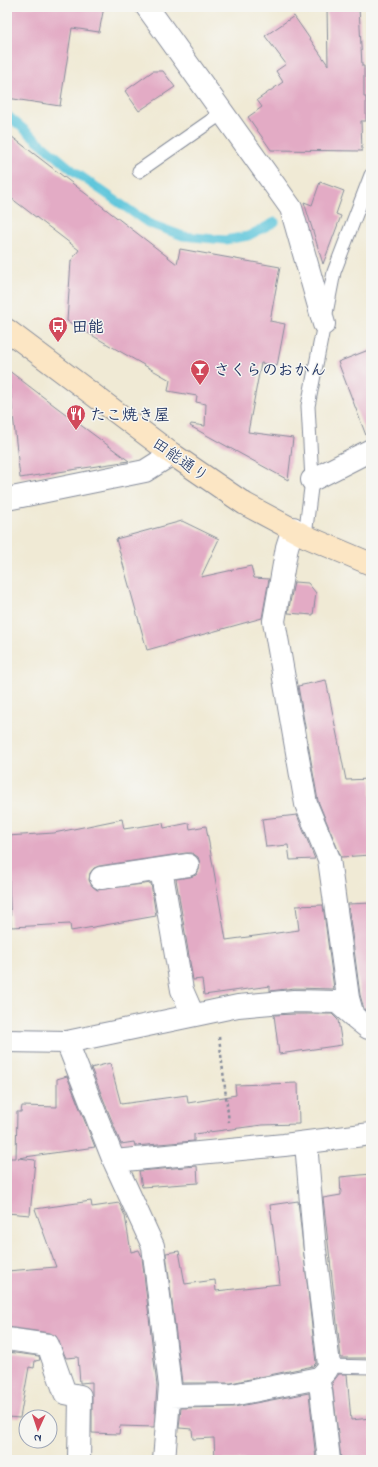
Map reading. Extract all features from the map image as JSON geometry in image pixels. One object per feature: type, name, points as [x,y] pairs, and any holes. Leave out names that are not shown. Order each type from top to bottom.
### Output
[{"type":"street","points":[[146,7],[291,208],[324,324]]},
{"type":"street","name":"田能通り","points":[[7,330],[172,454],[245,504],[299,532],[371,564]]},
{"type":"street","points":[[312,480],[371,450]]},
{"type":"street","points":[[7,499],[145,471],[172,454]]},
{"type":"street","points":[[299,532],[287,547],[274,621],[306,804],[329,859],[348,998],[366,1026]]},
{"type":"street","points":[[102,878],[188,865]]},
{"type":"street","points":[[161,869],[182,990],[193,1016]]},
{"type":"street","points":[[7,1041],[67,1042],[238,1006],[294,1001],[337,1002],[366,1026]]},
{"type":"street","points":[[67,1042],[114,1161],[153,1246],[170,1386],[164,1460]]},
{"type":"street","points":[[114,1161],[306,1143],[371,1134]]},
{"type":"street","points":[[306,1143],[323,1372],[318,1382],[321,1391],[329,1460]]},
{"type":"street","points":[[7,1339],[48,1345],[65,1394],[80,1396],[79,1460]]},
{"type":"street","points":[[170,1396],[232,1395],[323,1372]]},
{"type":"lane","points":[[139,170],[222,113]]},
{"type":"lane","points":[[299,532],[312,480],[308,406],[334,272],[371,175]]},
{"type":"lane","points":[[323,1372],[371,1367]]},
{"type":"path","points":[[216,1011],[232,1150]]},
{"type":"building","points":[[7,7],[104,7],[99,32],[72,28],[60,106],[7,98]]},
{"type":"building","points":[[327,7],[359,7],[362,66],[364,66],[364,97],[366,97],[366,121],[361,121],[362,151],[271,150],[248,117],[262,107],[257,100],[283,82],[276,71],[286,64],[265,36],[294,16],[328,65]]},
{"type":"building","points":[[153,71],[163,71],[175,87],[139,111],[125,91]]},
{"type":"building","points":[[7,133],[177,264],[180,249],[280,267],[270,321],[285,324],[277,366],[261,363],[248,432],[293,438],[288,480],[190,426],[191,424],[205,426],[206,404],[196,402],[197,396],[168,391],[170,380],[67,321],[71,261],[79,250],[7,195]]},
{"type":"building","points":[[320,182],[344,191],[336,214],[341,216],[323,264],[304,202],[312,205]]},
{"type":"building","points":[[371,349],[371,438],[367,438],[338,362]]},
{"type":"building","points":[[8,370],[55,406],[129,461],[20,478]]},
{"type":"building","points":[[182,521],[219,539],[201,577],[251,566],[254,578],[269,579],[262,618],[147,650],[116,539]]},
{"type":"building","points":[[294,582],[308,583],[316,593],[313,615],[288,613]]},
{"type":"building","points":[[326,680],[346,780],[371,779],[371,855],[341,857],[318,801],[298,686]]},
{"type":"building","points":[[297,815],[315,859],[290,860],[288,845],[266,847],[262,819]]},
{"type":"building","points":[[122,819],[124,829],[163,823],[164,828],[189,823],[190,829],[206,826],[226,940],[299,930],[296,906],[323,905],[334,989],[294,988],[270,991],[270,986],[204,995],[202,979],[193,980],[176,879],[196,875],[199,870],[200,863],[198,857],[192,853],[99,866],[94,868],[90,873],[89,880],[92,886],[97,890],[151,883],[156,916],[71,931],[70,924],[11,927],[7,836],[54,833]]},
{"type":"building","points":[[371,903],[371,1014],[364,1009],[360,995],[348,904]]},
{"type":"building","points":[[332,1014],[338,1020],[342,1045],[279,1054],[274,1015]]},
{"type":"building","points":[[110,1063],[121,1104],[187,1095],[188,1103],[236,1095],[235,1085],[298,1083],[299,1124],[262,1125],[194,1134],[194,1141],[135,1146],[134,1142],[121,1144],[91,1068]]},
{"type":"building","points":[[67,1076],[95,1147],[18,1158],[35,1160],[30,1215],[7,1213],[8,1158],[16,1158],[17,1112],[21,1112],[22,1106],[57,1107],[57,1079]]},
{"type":"building","points":[[197,1166],[198,1183],[142,1187],[139,1171]]},
{"type":"building","points":[[371,1174],[371,1358],[341,1358],[323,1198],[341,1195],[340,1177]]},
{"type":"building","points":[[91,1201],[92,1207],[119,1203],[125,1216],[131,1252],[139,1250],[142,1257],[157,1386],[154,1427],[120,1426],[119,1434],[92,1433],[92,1382],[80,1383],[78,1357],[66,1358],[56,1336],[50,1333],[7,1327],[7,1271],[56,1267],[35,1209]]},
{"type":"building","points":[[298,1201],[316,1363],[313,1366],[231,1383],[182,1383],[166,1253],[179,1251],[185,1284],[215,1280],[216,1291],[280,1284],[270,1205]]},
{"type":"building","points":[[7,1352],[39,1356],[40,1360],[35,1361],[34,1368],[29,1367],[22,1409],[18,1409],[18,1418],[7,1417]]},
{"type":"building","points":[[339,1374],[347,1374],[351,1420],[371,1418],[371,1456],[341,1459],[332,1383]]},
{"type":"building","points":[[309,1393],[316,1460],[215,1460],[214,1438],[193,1439],[192,1429],[179,1428],[181,1408],[234,1407]]},
{"type":"waterway","points":[[7,115],[75,172],[148,223],[183,236],[225,240],[248,236],[275,222]]},
{"type":"place","name":"田能","points":[[58,343]]},
{"type":"place","name":"さくらのおかん","points":[[200,386]]},
{"type":"place","name":"たこ焼き屋","points":[[76,431]]}]
